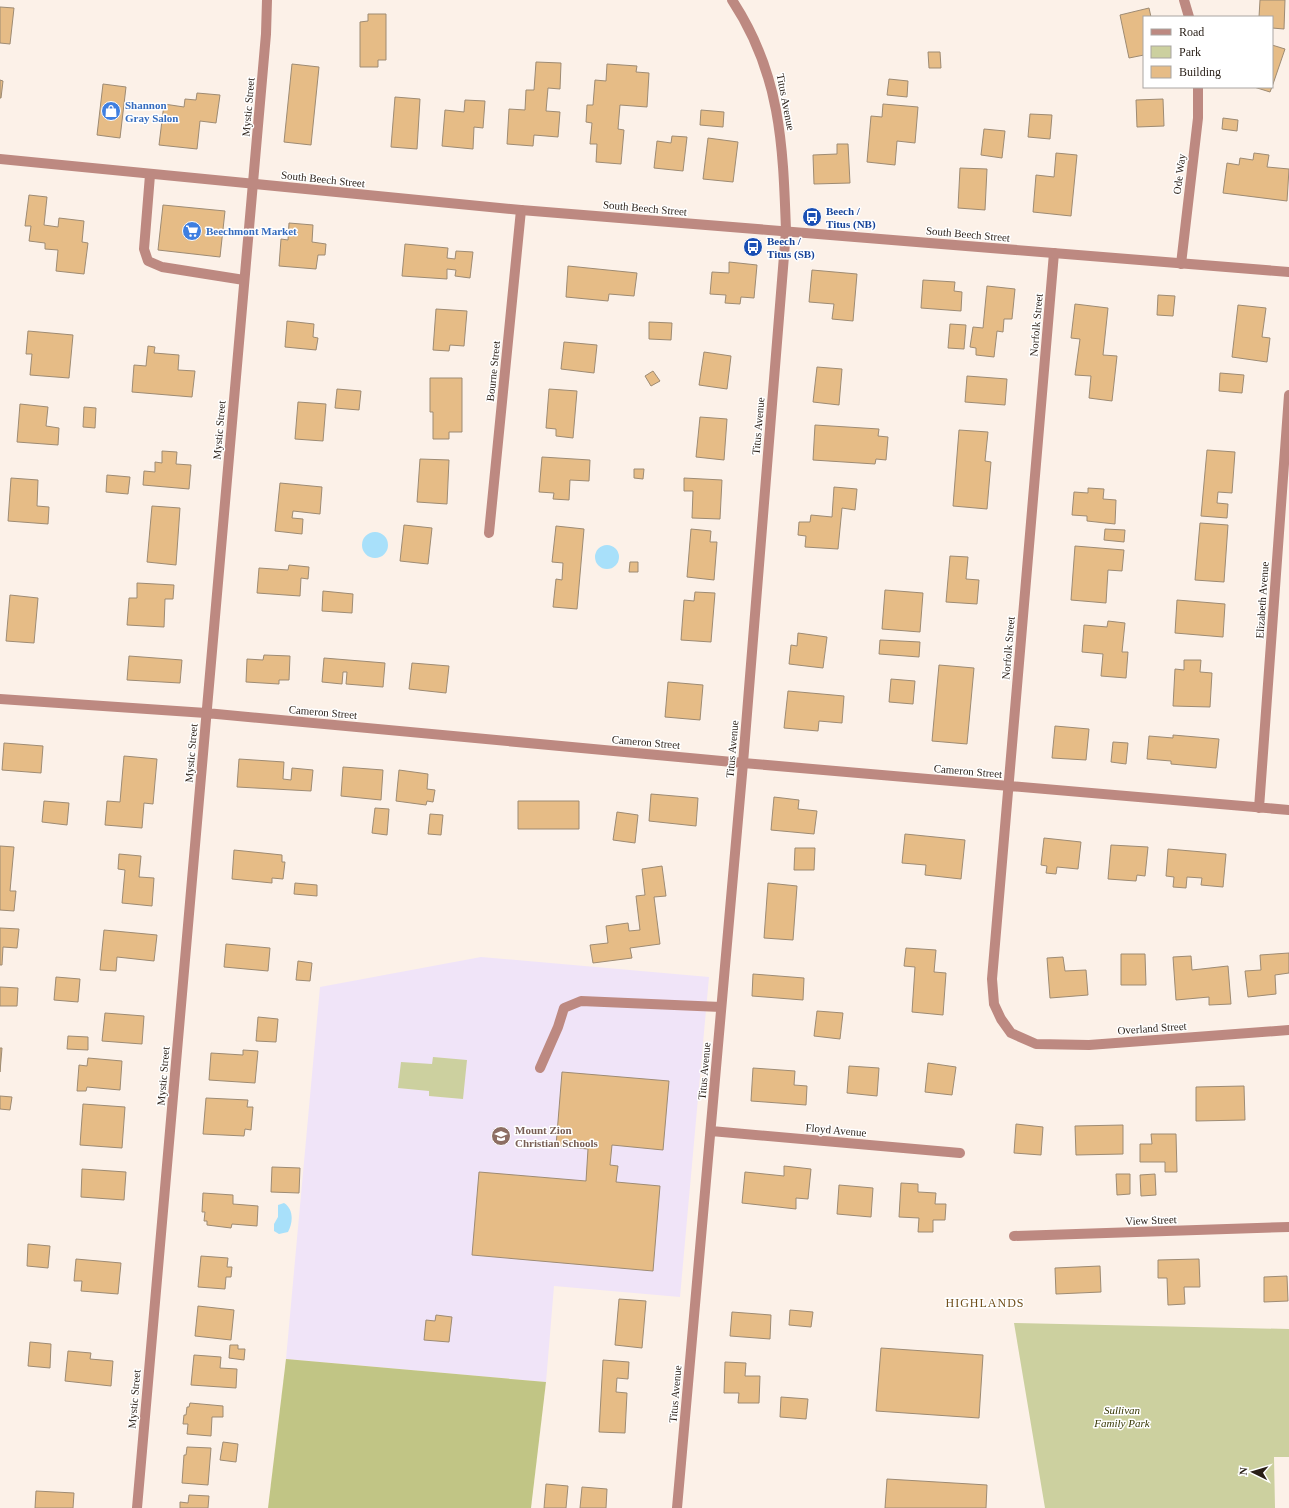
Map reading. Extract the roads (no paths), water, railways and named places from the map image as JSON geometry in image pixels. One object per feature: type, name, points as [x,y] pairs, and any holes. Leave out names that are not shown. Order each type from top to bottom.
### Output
[{"type":"street","name":"Mystic Street","points":[[137,1508],[266,34],[267,0]]},
{"type":"street","name":"Titus Avenue","points":[[677,1508],[743,763],[786,231],[783,159],[777,108],[768,72],[755,42],[732,0]]},
{"type":"street","points":[[1184,0],[1189,16]]},
{"type":"street","name":"Ode Way","points":[[1181,264],[1198,118],[1198,88]]},
{"type":"street","name":"South Beech Street","points":[[0,159],[150,175],[521,210],[1289,272]]},
{"type":"street","points":[[150,175],[144,249],[148,261],[162,267],[244,280]]},
{"type":"street","name":"Bourne Street","points":[[489,533],[521,210]]},
{"type":"street","name":"Norfolk Street","points":[[1018,1037],[1011,1032],[994,1004],[992,979],[1054,253]]},
{"type":"street","name":"Elizabeth Avenue","points":[[1259,808],[1289,395]]},
{"type":"street","name":"Cameron Street","points":[[0,699],[206,713],[743,763],[1289,810]]},
{"type":"street","points":[[540,1068],[558,1027],[564,1008],[581,1001],[721,1008]]},
{"type":"street","name":"Overland Street","points":[[1018,1037],[1036,1044],[1089,1045],[1289,1030]]},
{"type":"street","name":"Floyd Avenue","points":[[710,1130],[960,1153]]},
{"type":"street","name":"View Street","points":[[1014,1236],[1289,1227]]},
{"type":"water","points":[[375,532],[384,536],[388,545],[384,554],[375,558],[366,554],[362,545],[366,536]]},
{"type":"water","points":[[607,545],[615,549],[619,557],[615,565],[607,569],[599,565],[595,557],[599,549]]},
{"type":"water","points":[[284,1203],[290,1209],[292,1220],[288,1232],[279,1234],[274,1231],[274,1224],[278,1217],[278,1205]]},
{"type":"place","name":"Shannon Gray Salon","points":[[111,111]]},
{"type":"place","name":"Beech / Titus (NB)","points":[[812,217]]},
{"type":"place","name":"Beechmont Market","points":[[192,231]]},
{"type":"place","name":"Beech / Titus (SB)","points":[[753,247]]},
{"type":"place","name":"Mount Zion Christian Schools","points":[[501,1136]]},
{"type":"district","name":"HIGHLANDS","points":[[985,1303]]},
{"type":"park label","name":"Sullivan Family Park","points":[[1122,1416]]}]
